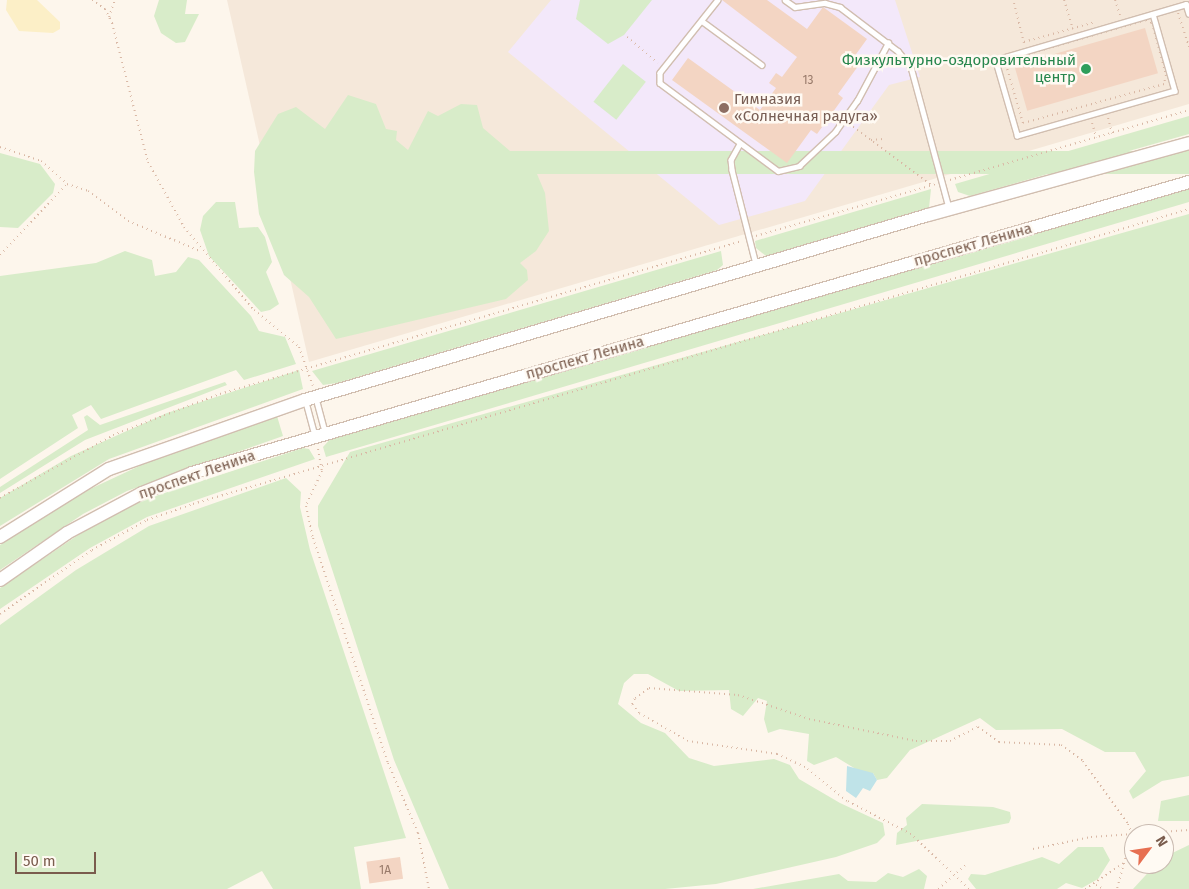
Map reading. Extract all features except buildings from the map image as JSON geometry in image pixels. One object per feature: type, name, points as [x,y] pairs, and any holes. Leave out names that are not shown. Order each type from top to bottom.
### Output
[{"type":"street","points":[[0,537],[108,469],[310,399],[950,209],[1189,143]]},
{"type":"street","name":"проспект Ленина","points":[[0,580],[67,533],[142,493],[320,435],[1189,182]]},
{"type":"lane","points":[[718,0],[665,68],[660,83],[778,172],[788,172],[799,166],[843,120],[888,42]]},
{"type":"lane","points":[[785,0],[795,7],[824,3],[840,7],[888,42],[911,67],[950,209]]},
{"type":"lane","points":[[1152,17],[1175,91],[1017,136],[995,60],[1027,53],[1152,17],[1186,4],[1189,14]]},
{"type":"lane","points":[[702,21],[762,65]]},
{"type":"lane","points":[[740,144],[731,160],[732,170],[756,266]]},
{"type":"lane","points":[[310,399],[320,435]]},
{"type":"lane","points":[[310,399],[320,435]]},
{"type":"path","points":[[92,0],[109,17],[124,59],[148,162],[200,251],[263,319],[296,344],[308,368],[310,399]]},
{"type":"path","points":[[109,17],[115,0]]},
{"type":"path","points":[[1064,0],[1076,39]]},
{"type":"path","points":[[1115,0],[1123,25]]},
{"type":"path","points":[[1014,4],[1027,53]]},
{"type":"path","points":[[1152,17],[1166,75],[1164,84],[1029,123],[1019,117],[1003,66],[1005,61],[1123,25],[1152,17],[1178,11],[1189,47]]},
{"type":"path","points":[[627,37],[665,68]]},
{"type":"path","points":[[0,498],[113,435],[202,400],[1189,110]]},
{"type":"path","points":[[843,120],[931,186]]},
{"type":"path","points":[[870,140],[883,139]]},
{"type":"path","points":[[0,147],[41,161],[67,184],[88,191],[128,221],[200,251]]},
{"type":"path","points":[[0,255],[67,184]]},
{"type":"path","points":[[0,614],[92,550],[147,520],[322,462],[1189,209]]},
{"type":"path","points":[[320,435],[322,462],[320,479],[306,506],[312,538],[388,763],[418,833],[429,889]]},
{"type":"path","points":[[969,889],[956,872],[899,825],[848,801],[805,767],[777,754],[688,742],[639,713],[632,704],[634,698],[649,688],[738,695],[809,720],[916,741],[950,741],[978,727],[999,742],[1061,745],[1094,774],[1126,824]]},
{"type":"path","points":[[1174,831],[1189,830]]},
{"type":"path","points":[[1033,849],[1124,835]]},
{"type":"path","points":[[1085,889],[1096,885],[1124,863]]},
{"type":"path","points":[[1117,889],[1124,863]]},
{"type":"path","points":[[938,889],[967,864]]},
{"type":"path","points":[[1096,885],[1104,889]]},
{"type":"shaded area","points":[[227,0],[1189,0],[1189,104],[309,362]]},
{"type":"shaded area","name":"Гимназия «Солнечная радуга»","points":[[551,0],[895,0],[920,77],[889,85],[805,201],[719,225],[508,52]]},
{"type":"green space","points":[[159,0],[187,0],[185,14],[199,14],[185,42],[176,43],[161,33],[154,16]]},
{"type":"green space","points":[[580,0],[652,0],[624,35],[608,44],[576,19]]},
{"type":"green space","points":[[623,64],[646,82],[616,120],[593,102]]},
{"type":"green space","points":[[348,95],[376,104],[386,129],[397,131],[396,140],[408,150],[428,111],[438,116],[461,104],[477,105],[483,128],[537,174],[545,193],[549,231],[536,251],[520,263],[527,270],[528,280],[506,299],[336,339],[309,297],[284,275],[259,214],[254,172],[255,151],[278,114],[296,107],[325,129]]},
{"type":"green space","points":[[1189,116],[1189,134],[970,196],[958,192],[955,184]]},
{"type":"green space","points":[[326,151],[1189,151],[1189,174],[326,174]]},
{"type":"green space","points":[[0,153],[40,164],[55,184],[53,193],[18,228],[0,227]]},
{"type":"green space","points":[[931,189],[929,208],[766,256],[756,248],[755,241]]},
{"type":"green space","points":[[1189,189],[1189,202],[326,457],[323,447],[333,436]]},
{"type":"green space","points":[[216,202],[235,202],[239,228],[258,227],[265,237],[272,262],[266,272],[279,304],[270,310],[261,312],[209,256],[200,230],[203,216]]},
{"type":"green space","points":[[1189,214],[1189,776],[1162,781],[1133,799],[1129,791],[1146,771],[1135,752],[1105,752],[1062,729],[996,730],[980,718],[910,750],[887,778],[877,780],[873,773],[864,774],[836,757],[814,765],[807,761],[809,734],[780,729],[768,733],[764,719],[767,701],[758,698],[743,716],[731,709],[729,690],[679,691],[648,674],[634,674],[624,683],[618,704],[641,723],[665,733],[689,758],[714,766],[774,759],[790,765],[799,779],[840,803],[883,823],[885,835],[877,843],[836,857],[716,884],[665,889],[449,889],[394,760],[318,526],[318,506],[350,452]]},
{"type":"green space","points":[[125,251],[152,260],[155,276],[176,272],[188,257],[199,260],[251,316],[259,331],[285,337],[296,364],[244,380],[236,370],[101,419],[91,405],[72,415],[78,428],[0,479],[0,276],[96,263]]},
{"type":"green space","points":[[721,251],[723,265],[717,270],[337,383],[323,385],[312,371]]},
{"type":"green space","points":[[299,370],[303,389],[109,459],[0,526],[0,498],[71,456],[167,413]]},
{"type":"green space","points":[[225,382],[227,385],[85,440],[0,493],[0,487],[88,430],[84,417],[87,415],[100,425]]},
{"type":"green space","points":[[277,416],[283,436],[127,491],[83,514],[0,570],[0,545],[73,497],[165,454]]},
{"type":"green space","points":[[303,448],[309,449],[315,459],[147,517],[90,548],[0,609],[0,588],[81,533],[140,501]]},
{"type":"green space","points":[[286,478],[301,492],[300,507],[310,550],[406,838],[354,847],[361,889],[273,889],[262,871],[227,889],[0,889],[0,625],[76,570],[149,526]]},
{"type":"green space","points":[[1189,795],[1189,821],[1158,821],[1161,801]]},
{"type":"green space","points":[[922,804],[993,807],[1010,812],[1011,818],[1009,823],[896,845],[897,833],[907,825],[906,818]]},
{"type":"green space","points":[[1189,845],[1189,889],[1133,889],[1147,874],[1174,874],[1174,852]]},
{"type":"green space","points":[[1078,847],[1103,847],[1110,860],[1098,879],[1082,888],[1066,883],[1057,889],[976,889],[968,879],[971,874],[985,875],[1042,857],[1059,864]]},
{"type":"green space","points":[[919,869],[927,876],[924,889],[753,889],[839,874],[848,881],[876,882],[888,873],[903,877]]},
{"type":"sand","points":[[7,0],[37,0],[60,22],[60,29],[53,33],[19,31],[6,10]]},
{"type":"water","points":[[847,766],[873,773],[877,780],[870,791],[863,788],[856,798],[846,791]]},
{"type":"place","name":"Физкультурно-оздоровительный центр","points":[[1086,69]]},
{"type":"place","name":"Гимназия «Солнечная радуга»","points":[[724,108]]}]
